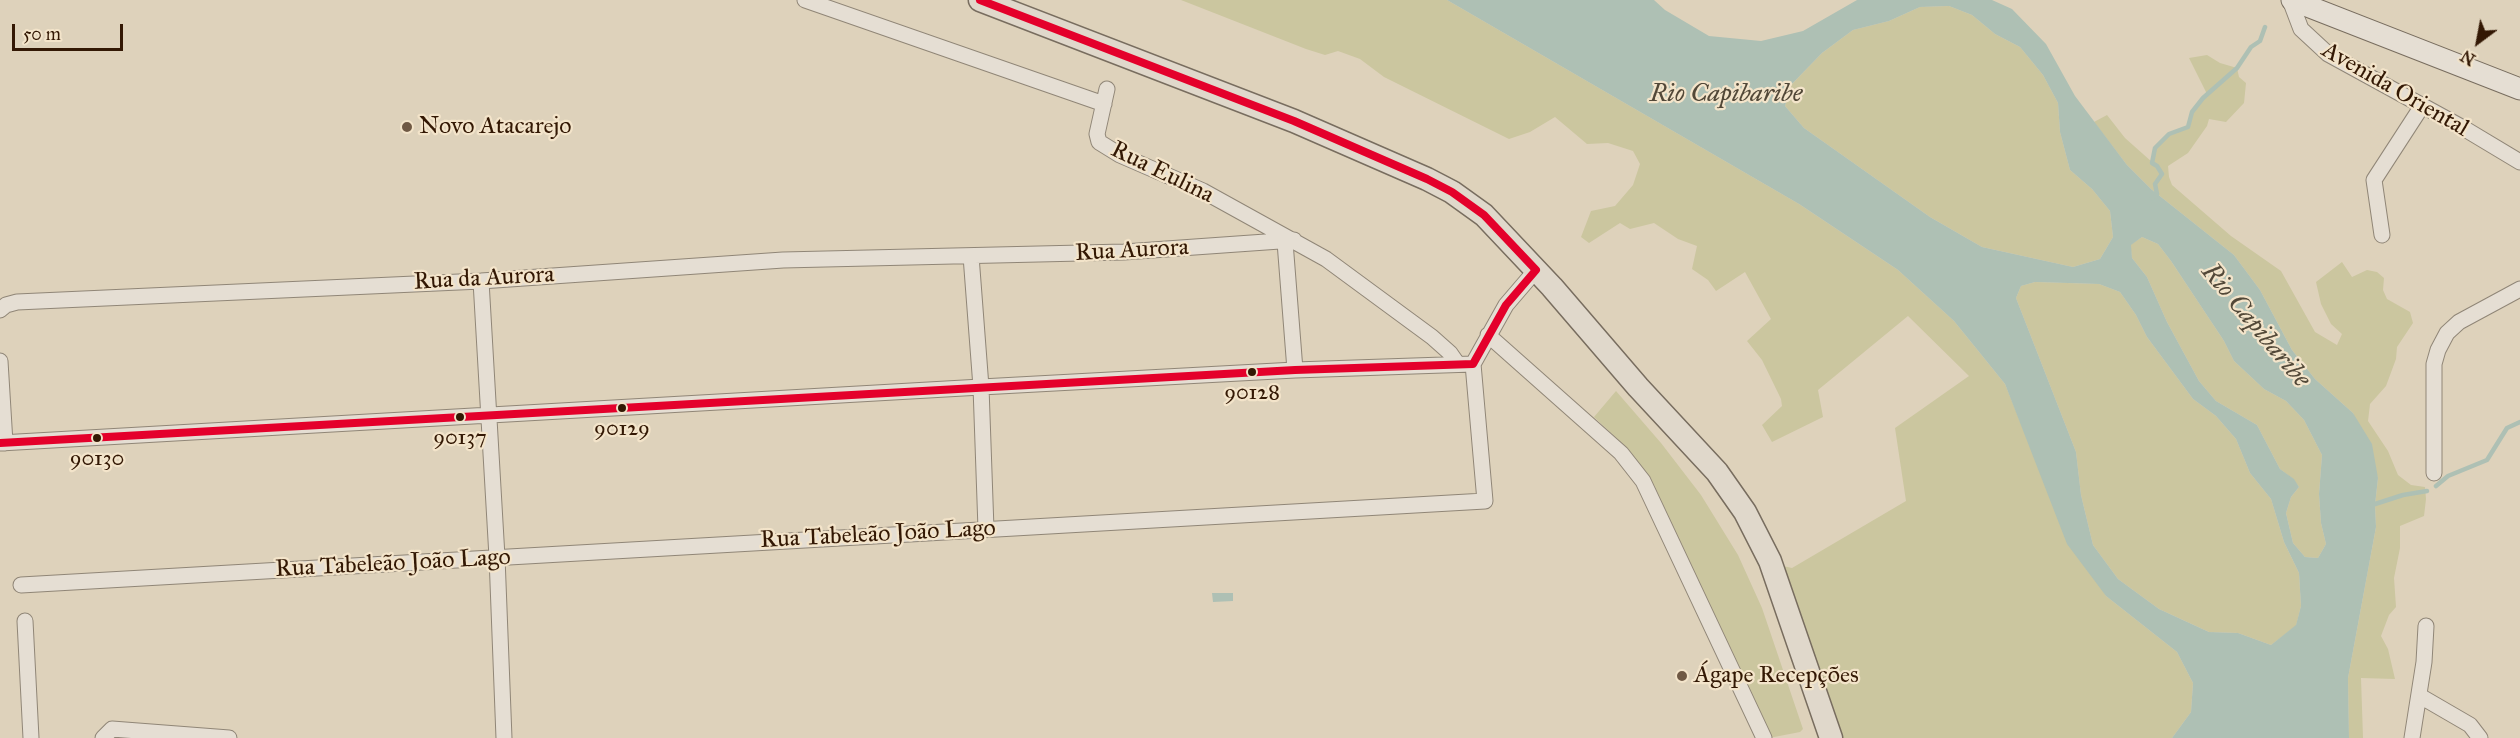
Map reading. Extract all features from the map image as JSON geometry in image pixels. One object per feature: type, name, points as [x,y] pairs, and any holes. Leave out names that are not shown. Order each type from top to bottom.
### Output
[{"type":"main road","points":[[980,0],[1294,121],[1427,179],[1452,192],[1484,215],[1717,472],[1745,512],[1770,561],[1826,737]]},
{"type":"street","name":"Rua Eulina","points":[[805,0],[1105,97],[1096,134],[1099,142],[1120,154],[1203,191],[1289,241],[1326,259],[1432,337],[1450,353],[1457,363]]},
{"type":"street","name":"Avenida Oriental","points":[[2291,0],[2520,89]]},
{"type":"street","name":"Avenida Oriental","points":[[2291,0],[2301,29],[2328,54],[2520,162]]},
{"type":"street","points":[[2382,235],[2374,180],[2421,106]]},
{"type":"street","points":[[1289,241],[1295,370]]},
{"type":"street","name":"Rua Aurora","points":[[971,256],[1124,252],[1289,241]]},
{"type":"street","points":[[971,256],[981,387],[986,529]]},
{"type":"street","name":"Rua da Aurora","points":[[0,310],[9,303],[28,301],[481,280],[783,260],[971,256]]},
{"type":"street","points":[[0,361],[2,443],[1295,370],[1473,364],[1510,300],[1536,270]]},
{"type":"street","points":[[481,280],[497,557],[504,738]]},
{"type":"street","points":[[2433,473],[2434,364],[2438,350],[2447,333],[2459,322],[2520,289]]},
{"type":"street","points":[[1488,335],[1621,453],[1643,481],[1764,738]]},
{"type":"street","name":"Rua Tabeleão João Lago","points":[[21,585],[1485,501],[1473,364]]},
{"type":"street","points":[[25,621],[31,738]]},
{"type":"street","points":[[2412,738],[2420,696],[2426,626]]},
{"type":"street","points":[[2420,696],[2470,725],[2481,738]]},
{"type":"street","points":[[103,738],[112,729],[229,738]]},
{"type":"shaded area","points":[[1181,0],[1447,0],[1799,204],[1898,270],[1954,321],[2005,384],[2032,451],[2106,596],[2177,652],[2193,683],[2191,712],[2172,738],[1843,738],[1783,566],[1792,568],[1906,501],[1895,428],[1969,376],[1908,316],[1818,390],[1823,417],[1772,442],[1762,425],[1782,406],[1781,399],[1762,360],[1747,341],[1771,319],[1745,272],[1716,291],[1708,280],[1692,269],[1697,246],[1678,239],[1654,223],[1630,229],[1620,223],[1589,243],[1581,237],[1591,211],[1615,206],[1633,185],[1640,164],[1633,151],[1608,143],[1587,144],[1555,117],[1530,132],[1509,139],[1384,77],[1360,59],[1338,51],[1325,55],[1306,49]]},
{"type":"shaded area","points":[[1949,6],[1972,15],[1995,34],[2020,47],[2043,75],[2058,103],[2060,132],[2070,170],[2092,189],[2110,211],[2113,237],[2100,259],[2073,267],[1982,247],[1930,217],[1804,128],[1785,106],[1791,85],[1822,53],[1853,30],[1889,21],[1920,7]]},
{"type":"shaded area","points":[[2207,55],[2220,63],[2237,68],[2239,77],[2246,83],[2244,103],[2226,122],[2209,119],[2207,126],[2188,153],[2168,166],[2172,185],[2231,236],[2281,271],[2315,332],[2337,345],[2342,334],[2331,324],[2321,304],[2316,282],[2342,262],[2352,277],[2367,270],[2377,272],[2384,278],[2383,290],[2387,299],[2410,312],[2413,323],[2397,347],[2396,359],[2386,386],[2370,404],[2368,421],[2388,451],[2398,475],[2411,485],[2425,487],[2424,516],[2400,526],[2400,548],[2394,578],[2396,607],[2389,615],[2381,636],[2388,649],[2395,679],[2361,678],[2363,738],[2349,738],[2348,678],[2376,527],[2375,505],[2378,478],[2353,413],[2315,379],[2292,350],[2260,290],[2234,255],[2151,189],[2127,165],[2094,122],[2107,115],[2125,138],[2152,162],[2155,148],[2169,134],[2188,127],[2192,112],[2207,94],[2189,58]]},
{"type":"shaded area","points":[[2142,237],[2158,244],[2171,261],[2224,341],[2234,361],[2264,389],[2286,401],[2304,420],[2322,455],[2319,494],[2321,523],[2326,544],[2318,558],[2305,557],[2293,543],[2286,513],[2291,497],[2299,487],[2280,469],[2257,425],[2216,401],[2199,381],[2167,322],[2147,277],[2132,258],[2130,245]]},
{"type":"shaded area","points":[[2035,282],[2099,284],[2120,292],[2136,315],[2147,337],[2193,399],[2216,416],[2236,439],[2250,473],[2271,499],[2284,542],[2299,573],[2301,606],[2296,626],[2271,645],[2238,633],[2209,632],[2159,609],[2118,579],[2093,545],[2081,495],[2076,452],[2016,298],[2021,286]]},
{"type":"shaded area","points":[[1616,391],[1661,443],[1701,495],[1738,555],[1762,608],[1803,729],[1800,732],[1769,738],[1654,485],[1627,448],[1594,417]]},
{"type":"water","name":"Rio Capibaribe","points":[[1447,0],[1654,0],[1665,10],[1709,36],[1761,41],[1803,31],[1857,0],[1992,0],[2012,9],[2046,44],[2075,96],[2127,165],[2151,189],[2234,255],[2260,290],[2292,350],[2315,379],[2353,413],[2372,444],[2378,478],[2375,505],[2376,527],[2348,678],[2349,738],[2172,738],[2191,712],[2193,683],[2177,652],[2106,596],[2067,544],[2005,384],[1954,321],[1898,270],[1799,204]],"holes":[[[1949,6],[1972,15],[1995,34],[2020,47],[2043,75],[2058,103],[2060,132],[2070,170],[2092,189],[2110,211],[2113,237],[2100,259],[2073,267],[1982,247],[1930,217],[1804,128],[1785,106],[1791,85],[1822,53],[1853,30],[1889,21],[1920,7]],[[2142,237],[2158,244],[2224,341],[2234,361],[2264,389],[2286,401],[2304,420],[2322,455],[2319,494],[2321,523],[2326,544],[2318,558],[2305,557],[2293,543],[2286,513],[2291,497],[2299,487],[2294,479],[2280,469],[2257,425],[2216,401],[2199,381],[2167,322],[2147,277],[2132,258],[2131,245]],[[2035,282],[2099,284],[2120,292],[2136,315],[2147,337],[2193,399],[2216,416],[2236,439],[2250,473],[2271,499],[2284,542],[2299,573],[2301,606],[2296,625],[2271,645],[2238,633],[2209,632],[2159,609],[2118,579],[2093,545],[2081,495],[2076,452],[2016,298],[2021,286]]]},
{"type":"water","points":[[1212,593],[1233,593],[1233,601],[1213,602]]},
{"type":"waterway","points":[[2152,198],[2157,194],[2155,184],[2162,174],[2152,163],[2155,148],[2169,134],[2188,127],[2192,112],[2203,98],[2237,68],[2251,47],[2260,41],[2265,27]]},
{"type":"waterway","points":[[2436,486],[2448,476],[2487,460],[2507,428],[2520,422]]},
{"type":"waterway","points":[[2372,505],[2403,495],[2427,491]]},
{"type":"transit line","points":[[0,443],[1295,370],[1473,364],[1506,305],[1536,270],[1484,215],[1452,192],[1427,179],[1294,121],[980,0]]},
{"type":"place","name":"Novo Atacarejo","points":[[407,127]]},
{"type":"place","name":"90128","points":[[1252,372]]},
{"type":"place","name":"90129","points":[[622,408]]},
{"type":"place","name":"90137","points":[[460,417]]},
{"type":"place","name":"90130","points":[[97,438]]},
{"type":"place","name":"Ágape Recepções","points":[[1682,676]]}]
